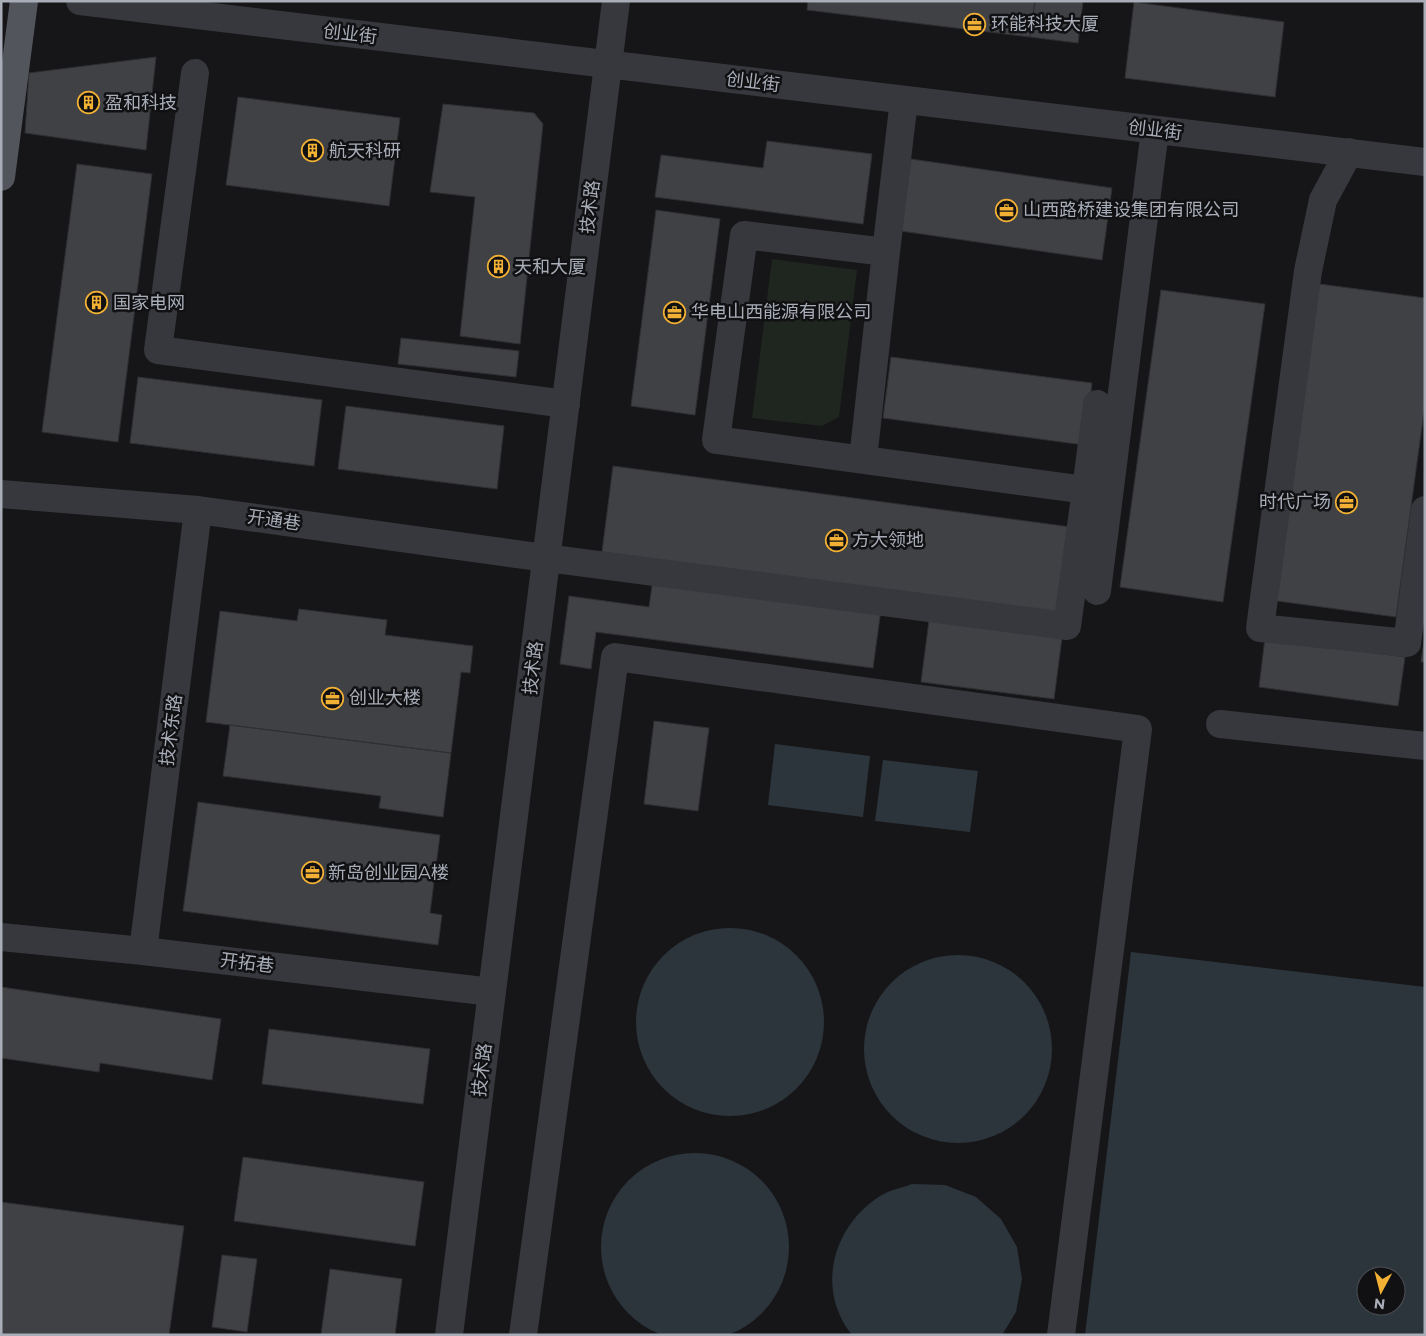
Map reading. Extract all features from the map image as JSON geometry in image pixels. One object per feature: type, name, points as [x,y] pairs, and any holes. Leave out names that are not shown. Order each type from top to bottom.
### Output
[{"type":"main road","points":[[1,177],[24,1]]},
{"type":"street","name":"创业街","points":[[80,1],[1425,162]]},
{"type":"street","name":"技术路","points":[[449,1335],[616,1]]},
{"type":"street","points":[[195,73],[158,350],[566,404]]},
{"type":"street","points":[[863,460],[890,268],[904,100]]},
{"type":"street","points":[[1097,591],[1155,130]]},
{"type":"street","points":[[1349,152],[1323,200],[1308,271],[1260,628],[1407,644],[1425,510]]},
{"type":"street","points":[[890,268],[744,236],[716,440],[1086,490],[1097,404]]},
{"type":"street","name":"开通巷","points":[[1,494],[198,510],[358,540],[546,558],[1067,626],[1086,490]]},
{"type":"street","name":"技术东路","points":[[143,951],[198,510]]},
{"type":"street","points":[[523,1335],[615,657],[1138,729],[1061,1335]]},
{"type":"street","points":[[1220,724],[1425,746]]},
{"type":"street","name":"开拓巷","points":[[1,937],[143,951],[492,992]]},
{"type":"shaded area","points":[[772,259],[857,270],[839,417],[822,426],[752,418]]},
{"type":"shaded area","points":[[775,744],[870,756],[863,817],[768,805]]},
{"type":"shaded area","points":[[883,760],[978,771],[970,832],[875,821]]},
{"type":"shaded area","points":[[721,928],[739,928],[766,935],[797,955],[817,986],[824,1013],[824,1031],[817,1058],[797,1089],[766,1109],[739,1116],[721,1116],[703,1112],[686,1105],[670,1095],[657,1082],[647,1066],[640,1049],[636,1031],[636,1013],[640,995],[647,978],[657,962],[670,949],[686,939],[703,932]]},
{"type":"shaded area","points":[[1131,952],[1425,987],[1425,1335],[1085,1335]]},
{"type":"shaded area","points":[[949,955],[967,955],[994,962],[1025,982],[1045,1013],[1052,1040],[1052,1058],[1045,1085],[1025,1116],[994,1136],[967,1143],[949,1143],[931,1139],[914,1132],[898,1122],[885,1109],[875,1093],[868,1076],[864,1058],[864,1040],[868,1022],[875,1005],[885,989],[898,976],[914,966],[931,959]]},
{"type":"shaded area","points":[[695,1153],[731,1160],[747,1169],[761,1181],[773,1195],[782,1211],[789,1247],[782,1283],[773,1299],[761,1313],[747,1325],[731,1334],[695,1341],[659,1334],[643,1325],[629,1313],[617,1299],[608,1283],[601,1247],[608,1211],[617,1195],[629,1181],[643,1169],[659,1160]]},
{"type":"shaded area","points":[[912,1184],[945,1185],[976,1197],[1001,1219],[1017,1247],[1022,1279],[1016,1312],[1002,1335],[852,1335],[841,1317],[834,1298],[832,1279],[834,1260],[841,1241],[851,1224],[864,1209],[880,1196]]},
{"type":"building","name":"环能科技大厦","points":[[808,1],[1035,1],[1030,37],[807,10]]},
{"type":"building","points":[[1035,1],[1083,1],[1078,43],[1030,37]]},
{"type":"building","points":[[1134,2],[1284,22],[1275,97],[1125,78]]},
{"type":"building","name":"盈和科技","points":[[156,57],[146,150],[25,133],[29,73]]},
{"type":"building","name":"航天科研","points":[[238,97],[400,118],[389,206],[226,185]]},
{"type":"building","name":"天和大厦","points":[[443,104],[534,113],[543,124],[520,344],[460,336],[475,197],[430,192]]},
{"type":"building","points":[[767,141],[872,154],[863,224],[655,197],[661,155],[763,168]]},
{"type":"building","name":"山西路桥建设集团有限公司","points":[[911,159],[1112,188],[1102,260],[901,231]]},
{"type":"building","name":"国家电网","points":[[77,164],[152,174],[118,442],[42,432]]},
{"type":"building","name":"华电山西能源有限公司","points":[[656,210],[720,219],[695,415],[631,406]]},
{"type":"building","name":"时代广场","points":[[1312,283],[1425,298],[1425,404],[1396,617],[1270,600]]},
{"type":"building","points":[[1161,290],[1265,304],[1223,602],[1120,587]]},
{"type":"building","points":[[401,338],[519,351],[516,377],[398,364]]},
{"type":"building","points":[[891,357],[1092,383],[1084,445],[883,418]]},
{"type":"building","points":[[138,377],[322,400],[314,466],[130,443]]},
{"type":"building","points":[[346,406],[504,426],[497,489],[338,469]]},
{"type":"building","name":"方大领地","points":[[613,466],[1071,527],[1060,613],[602,552]]},
{"type":"building","points":[[653,579],[881,609],[873,668],[596,632],[591,669],[560,664],[569,596],[649,607]]},
{"type":"building","name":"创业大楼","points":[[299,609],[387,620],[385,635],[473,646],[470,673],[461,672],[451,753],[206,722],[220,611],[297,621]]},
{"type":"building","points":[[930,613],[1063,630],[1054,699],[921,682]]},
{"type":"building","points":[[1425,634],[1425,662],[1421,662]]},
{"type":"building","points":[[1265,638],[1405,657],[1398,706],[1259,687]]},
{"type":"building","points":[[654,721],[709,728],[698,811],[644,804]]},
{"type":"building","points":[[230,725],[451,753],[443,817],[379,808],[381,796],[223,776]]},
{"type":"building","name":"新岛创业园A楼","points":[[198,802],[440,835],[430,913],[442,915],[438,945],[183,911]]},
{"type":"building","points":[[1,987],[221,1019],[212,1080],[100,1063],[99,1072],[1,1058]]},
{"type":"building","points":[[269,1029],[430,1049],[423,1104],[262,1084]]},
{"type":"building","points":[[243,1157],[424,1182],[415,1246],[234,1221]]},
{"type":"building","points":[[1,1202],[184,1226],[169,1335],[1,1335]]},
{"type":"building","points":[[222,1255],[257,1259],[247,1332],[212,1327]]},
{"type":"building","points":[[330,1269],[402,1279],[395,1335],[321,1335]]},
{"type":"place","name":"环能科技大厦","points":[[975,24]]},
{"type":"place","name":"盈和科技","points":[[89,103]]},
{"type":"place","name":"航天科研","points":[[313,151]]},
{"type":"place","name":"山西路桥建设集团有限公司","points":[[1007,210]]},
{"type":"place","name":"天和大厦","points":[[498,267]]},
{"type":"place","name":"国家电网","points":[[97,303]]},
{"type":"place","name":"华电山西能源有限公司","points":[[675,312]]},
{"type":"place","name":"时代广场","points":[[1347,502]]},
{"type":"place","name":"方大领地","points":[[836,540]]},
{"type":"place","name":"创业大楼","points":[[333,698]]},
{"type":"place","name":"新岛创业园A楼","points":[[312,873]]}]
